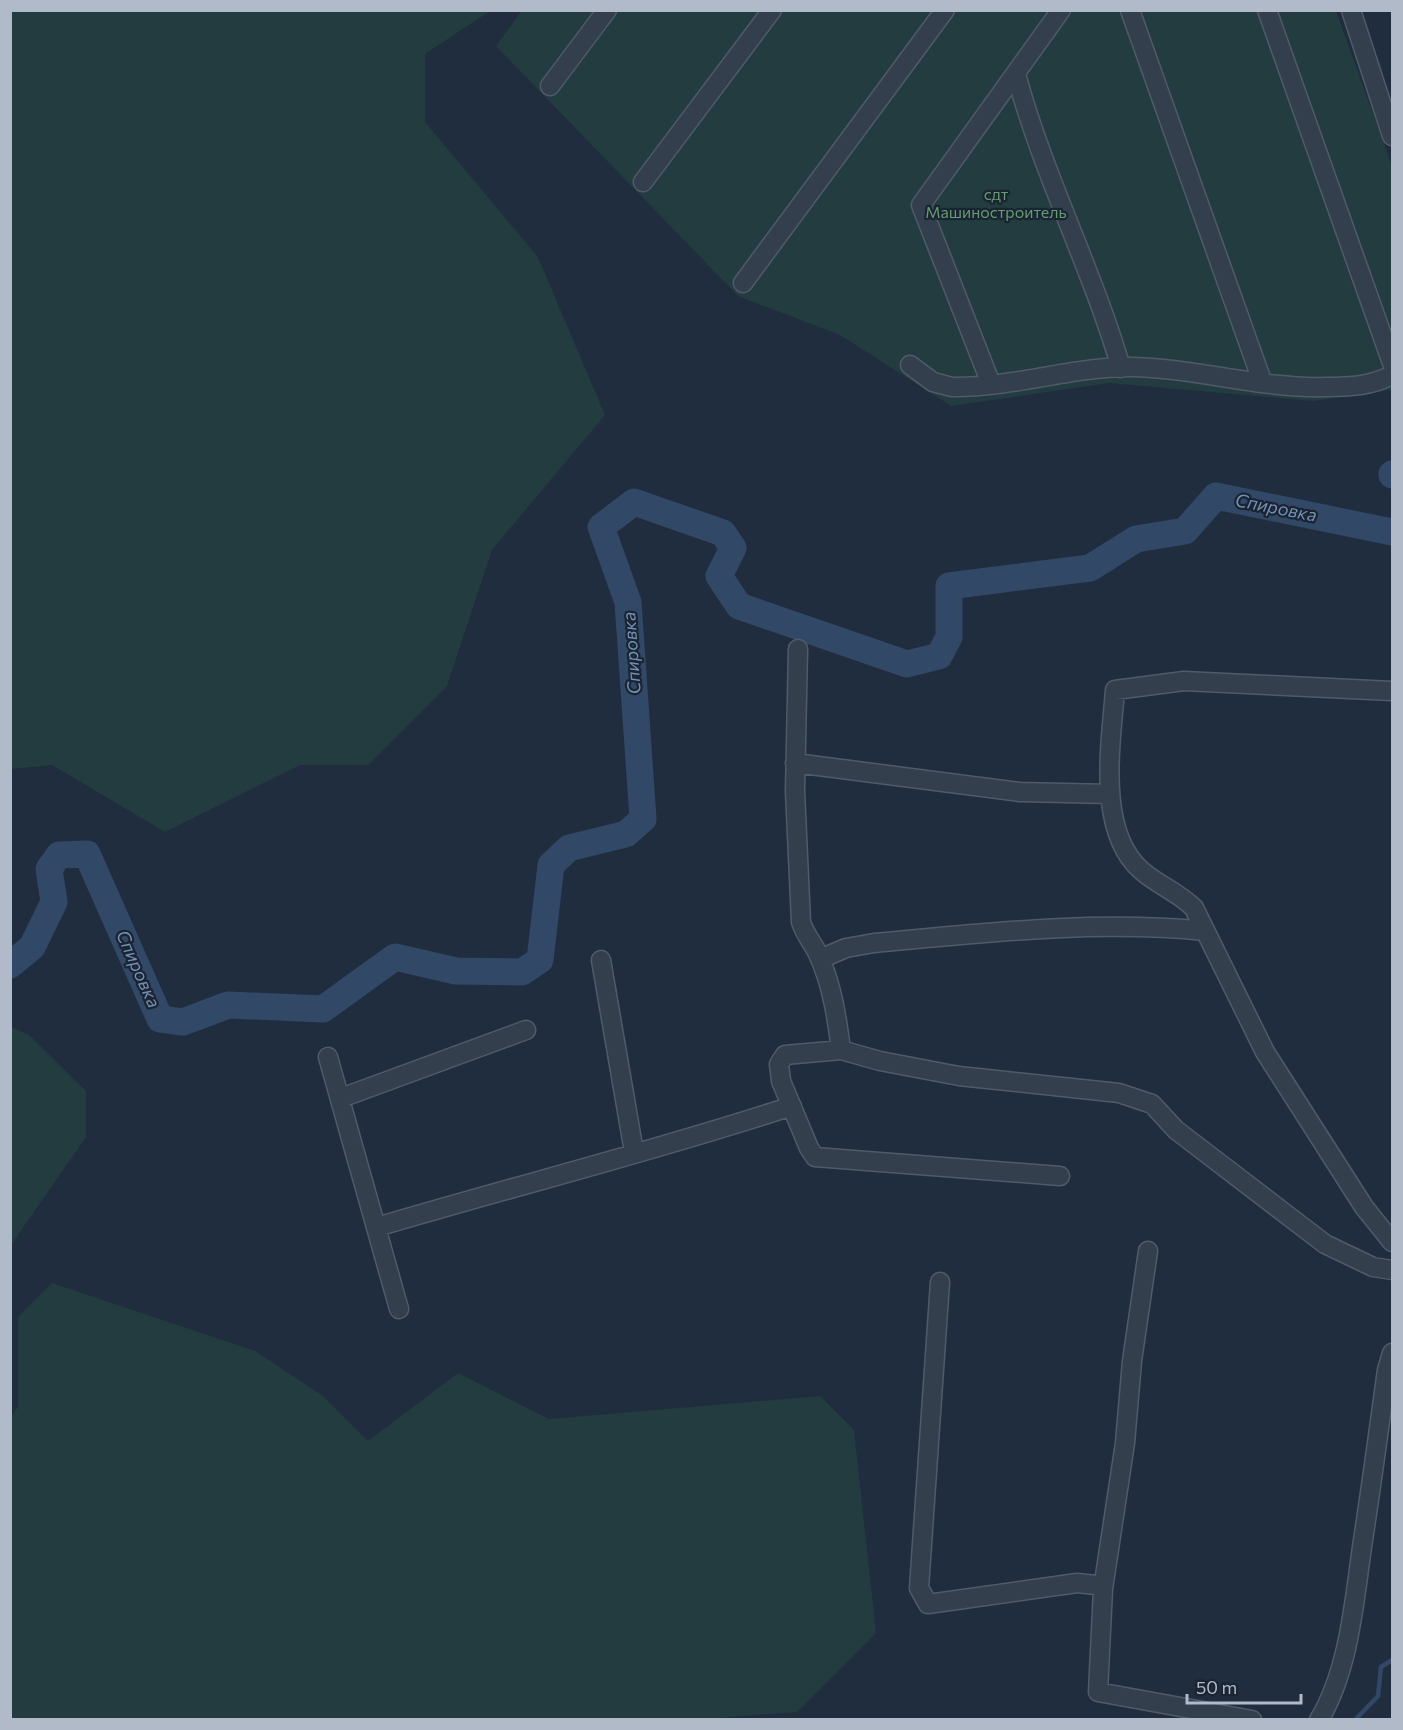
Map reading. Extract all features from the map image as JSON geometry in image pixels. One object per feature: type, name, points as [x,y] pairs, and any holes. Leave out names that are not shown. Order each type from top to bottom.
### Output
[{"type":"street","points":[[550,86],[607,10]]},
{"type":"street","points":[[643,182],[772,10]]},
{"type":"street","points":[[743,283],[945,10]]},
{"type":"street","points":[[991,384],[921,205],[1061,10]]},
{"type":"street","points":[[1130,10],[1262,381]]},
{"type":"street","points":[[1267,10],[1392,363]]},
{"type":"street","points":[[1351,10],[1392,136]]},
{"type":"street","points":[[1016,74],[1028,120],[1109,325],[1121,368]]},
{"type":"street","points":[[910,365],[924,377],[943,386],[967,388],[1121,368],[1164,369],[1293,387],[1351,387],[1377,383],[1392,375]]},
{"type":"street","points":[[798,649],[795,763],[801,922],[806,938],[820,959],[837,1015],[841,1050]]},
{"type":"street","points":[[1392,691],[1184,681],[1115,690],[1110,794],[1119,836],[1128,855],[1142,871],[1194,908],[1265,1052],[1365,1207],[1392,1242]]},
{"type":"street","points":[[795,763],[1020,792],[1110,794]]},
{"type":"street","points":[[820,959],[846,948],[873,943],[1050,928],[1107,925],[1205,931]]},
{"type":"street","points":[[601,960],[634,1152]]},
{"type":"street","points":[[340,1098],[526,1030]]},
{"type":"street","points":[[1060,1176],[815,1157],[809,1148],[781,1081],[779,1064],[785,1055],[841,1050],[880,1061],[959,1076],[1119,1094],[1152,1104],[1176,1130],[1325,1244],[1373,1267],[1392,1270]]},
{"type":"street","points":[[328,1057],[399,1309]]},
{"type":"street","points":[[377,1227],[634,1152],[707,1134],[792,1106]]},
{"type":"street","points":[[1148,1251],[1132,1361],[1125,1443],[1103,1589],[1098,1692],[1252,1719]]},
{"type":"street","points":[[940,1282],[919,1588],[928,1604],[1077,1583],[1096,1585],[1103,1589]]},
{"type":"street","points":[[1319,1719],[1326,1708],[1343,1655],[1355,1597],[1387,1370],[1392,1353]]},
{"type":"green space","points":[[11,10],[490,11],[425,54],[425,122],[538,257],[605,415],[492,550],[447,686],[368,765],[300,765],[165,832],[52,765],[11,769]]},
{"type":"green space","name":"сдт Машиностроитель","points":[[522,10],[1336,11],[1392,166],[1392,390],[1313,401],[1109,383],[951,406],[840,335],[738,296],[496,46]]},
{"type":"green space","points":[[11,1027],[29,1035],[86,1091],[86,1137],[11,1245]]},
{"type":"green space","points":[[52,1283],[255,1351],[323,1396],[368,1441],[458,1373],[549,1419],[820,1396],[854,1430],[876,1633],[797,1712],[688,1720],[11,1719],[10,1418],[18,1407],[18,1317]]},
{"type":"waterway","name":"Спировка","points":[[10,965],[32,947],[54,902],[49,869],[59,855],[87,854],[160,1019],[183,1022],[228,1005],[323,1009],[395,957],[456,971],[522,972],[540,960],[551,865],[569,848],[626,834],[643,819],[628,602],[601,527],[634,502],[723,533],[733,548],[719,576],[739,606],[907,664],[939,656],[949,637],[949,586],[1090,568],[1136,539],[1185,531],[1216,496],[1392,532]]},
{"type":"waterway","points":[[1355,1720],[1378,1696],[1381,1667],[1392,1660]]}]
